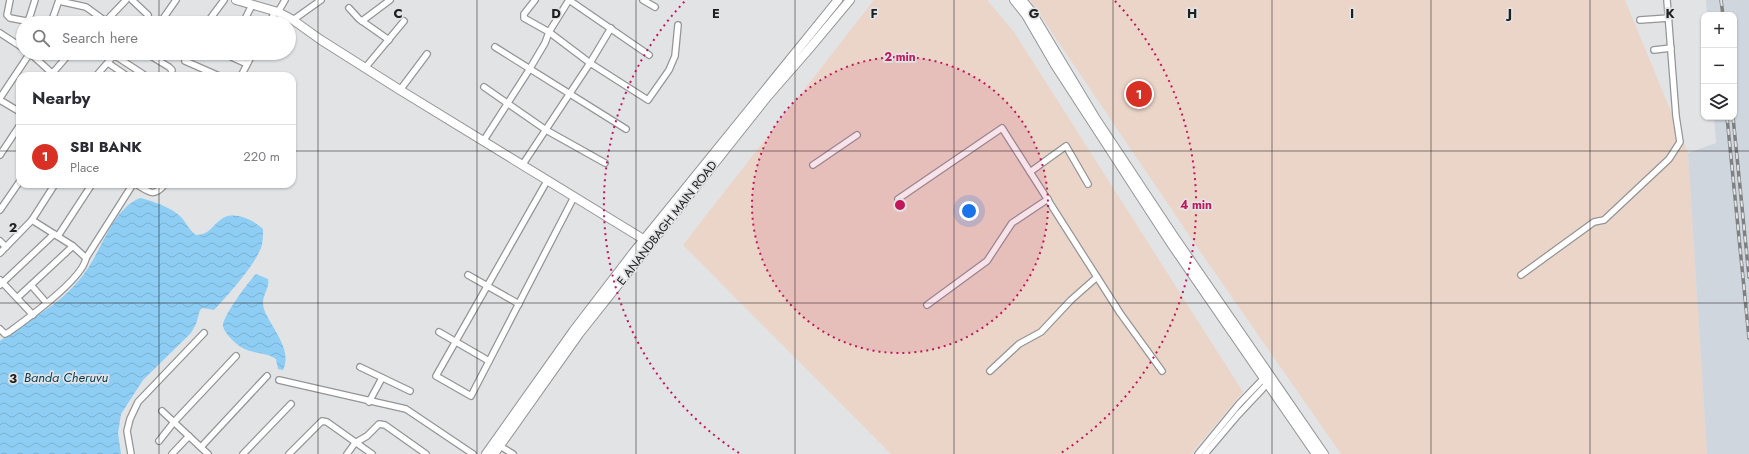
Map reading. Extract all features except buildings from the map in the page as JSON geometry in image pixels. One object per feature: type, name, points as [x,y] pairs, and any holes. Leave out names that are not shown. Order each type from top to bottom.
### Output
[{"type":"street","points":[[10,0],[7,15],[10,18],[16,19]]},
{"type":"street","points":[[30,16],[35,0]]},
{"type":"street","points":[[53,16],[59,0],[86,7],[99,16]]},
{"type":"street","points":[[111,16],[126,0]]},
{"type":"street","points":[[132,0],[148,15]]},
{"type":"street","points":[[165,16],[176,0]]},
{"type":"street","points":[[212,16],[224,0]]},
{"type":"street","points":[[236,0],[284,16]]},
{"type":"street","points":[[273,16],[285,0]]},
{"type":"street","points":[[296,18],[321,0]]},
{"type":"street","points":[[362,21],[390,0]]},
{"type":"street","points":[[535,0],[524,14],[524,18],[549,32],[590,63],[648,100],[669,70],[675,56],[678,25]]},
{"type":"street","points":[[484,140],[506,103],[529,70],[545,43],[549,32],[569,0],[650,55]]},
{"type":"street","points":[[643,0],[655,7]]},
{"type":"street","name":"E ANANDBAGH MAIN ROAD","points":[[494,454],[647,241],[838,0]]},
{"type":"street","name":"E ANANDBAGH MAIN ROAD","points":[[486,454],[574,330],[768,96],[850,0]]},
{"type":"street","points":[[1014,0],[1026,15],[1055,65],[1268,379],[1316,454]]},
{"type":"street","points":[[1022,0],[1031,11],[1094,115],[1182,253]]},
{"type":"street","points":[[1521,275],[1594,222],[1604,220],[1669,159],[1680,142],[1676,116],[1667,0]]},
{"type":"street","points":[[247,16],[252,6]]},
{"type":"street","points":[[349,8],[362,21],[389,40]]},
{"type":"street","points":[[1640,20],[1669,18]]},
{"type":"street","points":[[365,68],[404,21]]},
{"type":"street","points":[[296,22],[321,40],[400,90],[647,241]]},
{"type":"street","points":[[523,164],[590,63],[610,28]]},
{"type":"street","points":[[1,35],[16,44]]},
{"type":"street","points":[[495,47],[529,70],[626,130]]},
{"type":"street","points":[[1654,50],[1671,48]]},
{"type":"street","points":[[400,90],[427,54]]},
{"type":"street","points":[[18,72],[25,60]]},
{"type":"street","points":[[37,60],[49,72]]},
{"type":"street","points":[[54,72],[64,60]]},
{"type":"street","points":[[123,60],[140,72]]},
{"type":"street","points":[[158,60],[169,67],[172,72]]},
{"type":"street","points":[[185,60],[210,72]]},
{"type":"street","points":[[238,60],[247,64]]},
{"type":"street","points":[[243,72],[249,60]]},
{"type":"street","points":[[99,72],[108,62],[122,72]]},
{"type":"street","points":[[16,74],[0,99],[16,109]]},
{"type":"street","points":[[484,87],[546,130],[605,163]]},
{"type":"street","points":[[898,199],[1002,128],[1120,313],[1162,371]]},
{"type":"street","points":[[0,155],[16,131]]},
{"type":"street","points":[[813,165],[857,135]]},
{"type":"street","points":[[1030,172],[1066,146],[1088,184]]},
{"type":"street","points":[[547,181],[436,376],[471,396],[574,197]]},
{"type":"street","points":[[0,210],[16,187]]},
{"type":"street","points":[[0,253],[32,220],[52,188]]},
{"type":"street","points":[[33,315],[1,283],[56,235],[89,188]]},
{"type":"street","points":[[0,329],[5,334],[33,315],[48,303],[82,269],[86,258],[131,188]]},
{"type":"street","points":[[142,188],[149,192],[156,193],[163,188]]},
{"type":"street","points":[[927,305],[987,261],[1012,223],[1048,199]]},
{"type":"street","points":[[32,220],[73,246],[86,258]]},
{"type":"street","points":[[0,241],[6,247]]},
{"type":"street","points":[[17,298],[73,246]]},
{"type":"street","points":[[468,275],[519,304]]},
{"type":"street","points":[[990,371],[1019,344],[1041,332],[1071,300],[1097,277]]},
{"type":"street","points":[[31,286],[44,300]]},
{"type":"street","points":[[439,332],[489,361]]},
{"type":"street","points":[[131,454],[127,432],[130,419],[138,402],[204,333]]},
{"type":"street","points":[[159,442],[174,422],[236,356]]},
{"type":"street","points":[[360,367],[410,391]]},
{"type":"street","points":[[201,447],[268,376]]},
{"type":"street","points":[[369,402],[382,378]]},
{"type":"street","points":[[1198,454],[1239,404],[1268,379]]},
{"type":"street","points":[[1205,454],[1268,379]]},
{"type":"street","points":[[1268,379],[1324,454]]},
{"type":"street","points":[[279,380],[369,402],[406,409],[474,454]]},
{"type":"street","points":[[243,454],[291,404]]},
{"type":"street","points":[[162,411],[208,454]]},
{"type":"street","points":[[289,454],[322,421],[327,422],[372,454]]},
{"type":"street","points":[[346,454],[355,443],[367,436],[379,424],[384,425],[426,454]]},
{"type":"street","points":[[172,454],[189,436]]},
{"type":"street","points":[[500,446],[514,454]]},
{"type":"shaded area","points":[[874,0],[987,0],[1014,32],[1243,392],[1191,454],[891,454],[683,245]]},
{"type":"shaded area","points":[[1030,0],[1625,0],[1688,153],[1707,454],[1341,454],[1195,244]]},
{"type":"shaded area","points":[[1706,0],[1749,0],[1749,454],[1707,454],[1688,153],[1716,143],[1714,120],[1737,120],[1737,12],[1707,12]]},
{"type":"water","name":"Banda Cheruvu","points":[[140,198],[161,205],[176,213],[196,235],[209,231],[225,217],[240,216],[246,218],[263,229],[263,241],[258,255],[247,272],[214,310],[203,308],[200,310],[196,324],[191,333],[143,380],[121,414],[118,433],[121,454],[0,454],[0,341],[51,306],[73,287],[93,260],[112,225],[124,209]]},
{"type":"water","points":[[256,274],[268,279],[268,286],[263,304],[267,316],[283,346],[285,362],[283,370],[278,369],[276,359],[239,346],[228,335],[223,326],[231,307]]},
{"type":"railway","points":[[1721,0],[1723,12]]},
{"type":"railway","points":[[1727,120],[1749,338]]},
{"type":"railway","points":[[1733,120],[1749,277]]},
{"type":"place","name":"SBI BANK","points":[[1139,94]]}]
